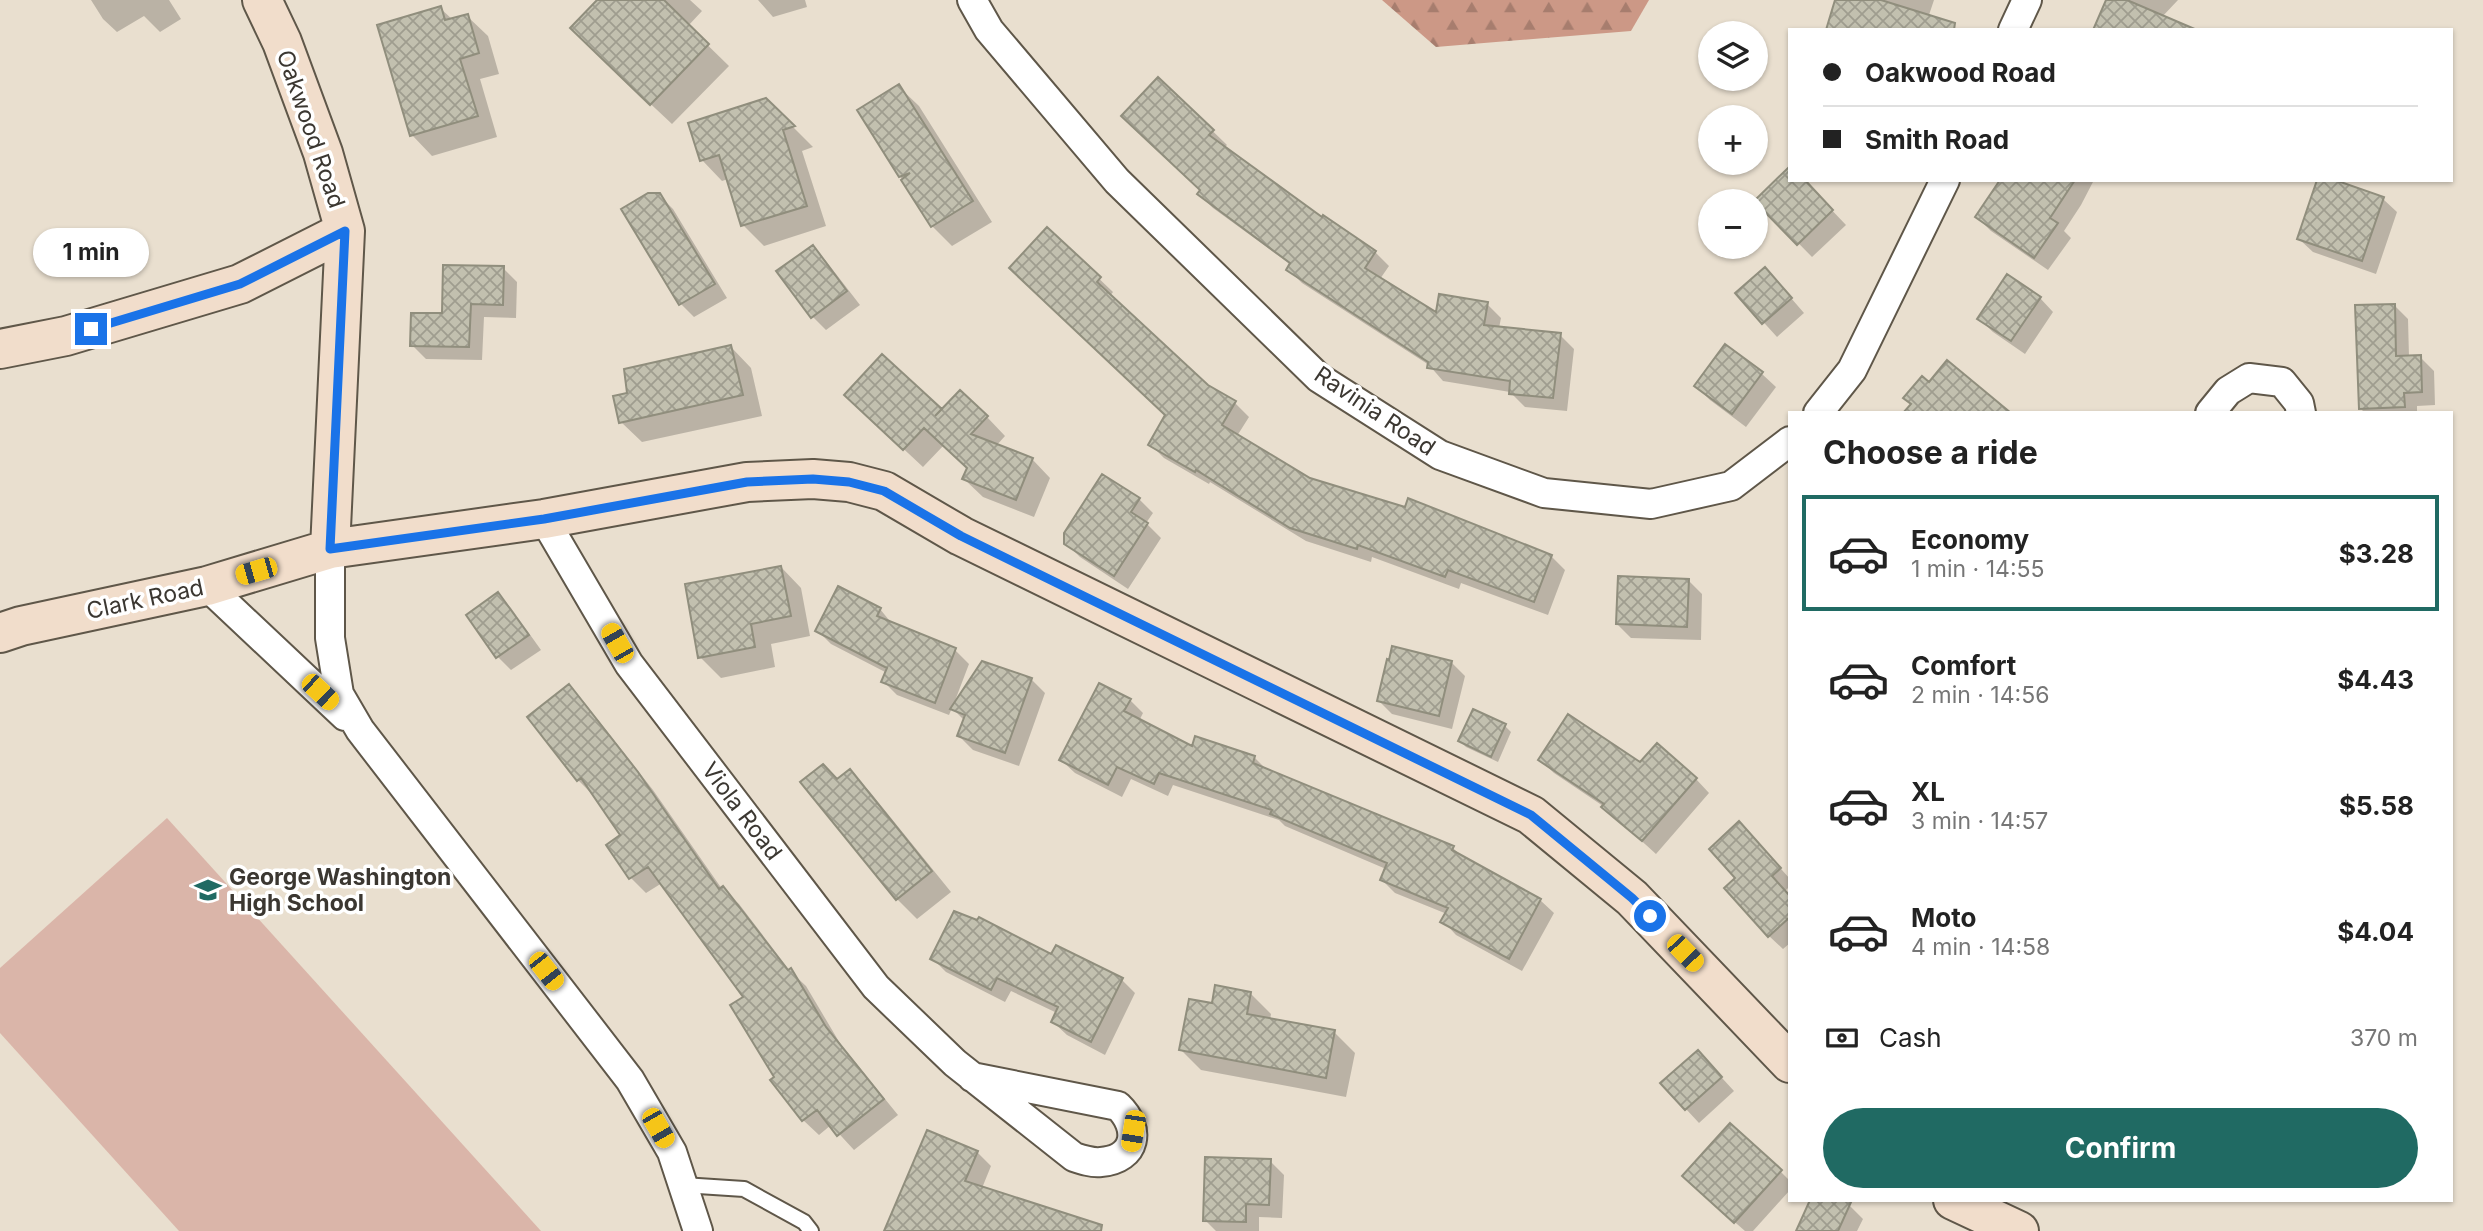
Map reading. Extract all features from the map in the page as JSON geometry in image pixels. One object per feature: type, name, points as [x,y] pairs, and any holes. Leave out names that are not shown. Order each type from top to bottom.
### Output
[{"type":"main road","name":"Oakwood Road","points":[[262,0],[282,42],[323,153],[345,231],[330,549]]},
{"type":"main road","points":[[0,349],[66,336],[240,284],[345,231]]},
{"type":"main road","points":[[330,549],[544,519],[747,482],[813,479],[849,482],[884,491],[961,536],[1531,815],[1632,898],[1788,1061]]},
{"type":"main road","name":"Clark Road","points":[[0,632],[207,586],[330,549]]},
{"type":"main road","points":[[1958,1202],[2019,1231]]},
{"type":"street","name":"Ravinia Road","points":[[972,0],[989,30],[1117,181],[1319,378],[1440,455],[1544,493],[1651,504],[1731,486],[1788,443]]},
{"type":"street","points":[[2014,28],[2027,0]]},
{"type":"street","points":[[1820,411],[1852,370],[1944,182]]},
{"type":"street","points":[[2212,411],[2228,391],[2249,378],[2282,382],[2299,403],[2301,411]]},
{"type":"street","name":"Viola Road","points":[[544,519],[637,675],[876,987],[954,1063],[1074,1157],[1104,1162],[1123,1156],[1131,1146],[1133,1131],[1128,1116],[1118,1107],[972,1077]]},
{"type":"street","points":[[330,549],[330,638],[339,694],[360,730],[630,1080],[672,1152],[698,1231]]},
{"type":"street","points":[[207,586],[360,730]]},
{"type":"lane","points":[[683,1185],[744,1189],[804,1222],[811,1231]]},
{"type":"shaded area","points":[[167,818],[541,1231],[179,1231],[0,1033],[0,968]]},
{"type":"green space","points":[[1382,0],[1649,0],[1631,31],[1436,47]]},
{"type":"building","points":[[597,0],[664,0],[709,44],[650,105],[570,28]]},
{"type":"building","points":[[1835,0],[1881,0],[1955,23],[1954,28],[1827,28]]},
{"type":"building","points":[[2106,0],[2127,0],[2192,28],[2094,28]]},
{"type":"building","points":[[441,6],[445,20],[468,14],[479,53],[460,59],[478,116],[410,136],[377,25]]},
{"type":"building","points":[[1158,77],[1214,130],[1209,135],[1322,217],[1323,215],[1376,251],[1365,268],[1436,312],[1439,294],[1488,302],[1484,325],[1561,333],[1553,398],[1509,394],[1510,381],[1427,368],[1428,362],[1286,270],[1290,263],[1197,194],[1200,190],[1121,116]]},
{"type":"building","points":[[899,84],[973,201],[931,227],[901,180],[910,173],[899,177],[857,110]]},
{"type":"building","points":[[766,98],[795,126],[783,130],[807,206],[741,226],[719,155],[700,161],[688,123]]},
{"type":"building","points":[[1788,168],[1788,182],[1807,182],[1833,210],[1797,245],[1768,215],[1766,189]]},
{"type":"building","points":[[1999,182],[2074,182],[2050,218],[2058,223],[2034,258],[1975,217]]},
{"type":"building","points":[[2316,182],[2341,182],[2384,197],[2362,261],[2297,239]]},
{"type":"building","points":[[648,193],[660,193],[715,284],[679,305],[621,209]]},
{"type":"building","points":[[1047,227],[1101,277],[1097,282],[1208,385],[1236,401],[1222,425],[1310,478],[1405,507],[1408,498],[1552,555],[1534,602],[1448,570],[1445,577],[1358,545],[1357,549],[1290,528],[1196,470],[1195,472],[1148,445],[1165,415],[1009,268]]},
{"type":"building","points":[[813,245],[847,291],[811,318],[776,271]]},
{"type":"building","points":[[443,265],[504,266],[503,305],[471,304],[469,347],[410,346],[411,313],[442,313]]},
{"type":"building","points":[[1765,267],[1792,298],[1762,324],[1735,293]]},
{"type":"building","points":[[2007,274],[2041,297],[2011,341],[1977,319]]},
{"type":"building","points":[[2395,304],[2396,356],[2421,355],[2422,392],[2404,393],[2405,407],[2359,409],[2355,305]]},
{"type":"building","points":[[1725,344],[1763,372],[1732,414],[1694,386]]},
{"type":"building","points":[[731,345],[743,395],[619,423],[613,396],[627,393],[624,369]]},
{"type":"building","points":[[882,354],[942,409],[960,390],[988,416],[971,434],[1033,458],[1016,500],[962,479],[967,468],[924,428],[903,450],[844,395]]},
{"type":"building","points":[[1947,360],[2009,411],[1905,411],[1911,404],[1903,398],[1922,376],[1929,382]]},
{"type":"building","points":[[1102,474],[1140,498],[1131,512],[1148,523],[1114,576],[1064,544],[1064,533]]},
{"type":"building","points":[[781,566],[791,616],[751,624],[755,647],[698,658],[685,584]]},
{"type":"building","points":[[1618,576],[1689,579],[1687,627],[1616,624]]},
{"type":"building","points":[[838,586],[881,608],[877,616],[956,648],[935,703],[881,682],[887,668],[815,631]]},
{"type":"building","points":[[498,592],[529,635],[496,658],[466,615]]},
{"type":"building","points":[[1392,646],[1452,661],[1439,716],[1377,701]]},
{"type":"building","points":[[982,661],[1032,678],[1005,753],[957,736],[965,715],[950,709]]},
{"type":"building","points":[[1099,683],[1131,699],[1124,711],[1192,746],[1195,736],[1255,756],[1253,763],[1454,846],[1452,850],[1541,899],[1509,959],[1440,922],[1448,908],[1380,880],[1387,863],[1270,814],[1272,810],[1159,773],[1154,784],[1117,767],[1108,785],[1059,760]]},
{"type":"building","points":[[569,684],[638,772],[719,889],[723,886],[788,970],[791,968],[826,1027],[884,1099],[837,1136],[817,1110],[802,1121],[770,1080],[774,1077],[730,1005],[743,997],[648,867],[629,879],[606,845],[620,835],[581,778],[577,781],[527,717]]},
{"type":"building","points":[[1473,709],[1506,724],[1491,757],[1458,741]]},
{"type":"building","points":[[1568,714],[1640,762],[1657,743],[1697,778],[1642,841],[1601,807],[1604,804],[1538,760]]},
{"type":"building","points":[[823,764],[837,779],[850,769],[932,871],[896,900],[800,782]]},
{"type":"building","points":[[1739,821],[1781,868],[1772,876],[1788,894],[1788,919],[1768,937],[1724,888],[1735,878],[1709,849]]},
{"type":"building","points":[[954,911],[977,920],[979,917],[1051,954],[1056,945],[1123,978],[1091,1042],[1051,1022],[1058,1007],[997,978],[991,990],[930,959]]},
{"type":"building","points":[[1215,985],[1251,992],[1247,1014],[1335,1030],[1326,1078],[1179,1050],[1189,999],[1212,1003]]},
{"type":"building","points":[[1698,1050],[1722,1077],[1685,1110],[1660,1083]]},
{"type":"building","points":[[1730,1123],[1782,1170],[1734,1223],[1682,1176]]},
{"type":"building","points":[[927,1130],[978,1151],[965,1181],[1102,1225],[1101,1231],[884,1231]]},
{"type":"building","points":[[1205,1157],[1271,1159],[1269,1205],[1246,1204],[1246,1222],[1203,1221]]},
{"type":"building","points":[[1809,1202],[1851,1202],[1838,1231],[1796,1231]]},
{"type":"place","name":"George Washington High School","points":[[208,890]]},
{"type":"route","points":[[91,329],[240,284],[345,231],[330,549],[544,519],[747,482],[813,479],[849,482],[884,491],[961,536],[1531,815],[1650,916]]}]
